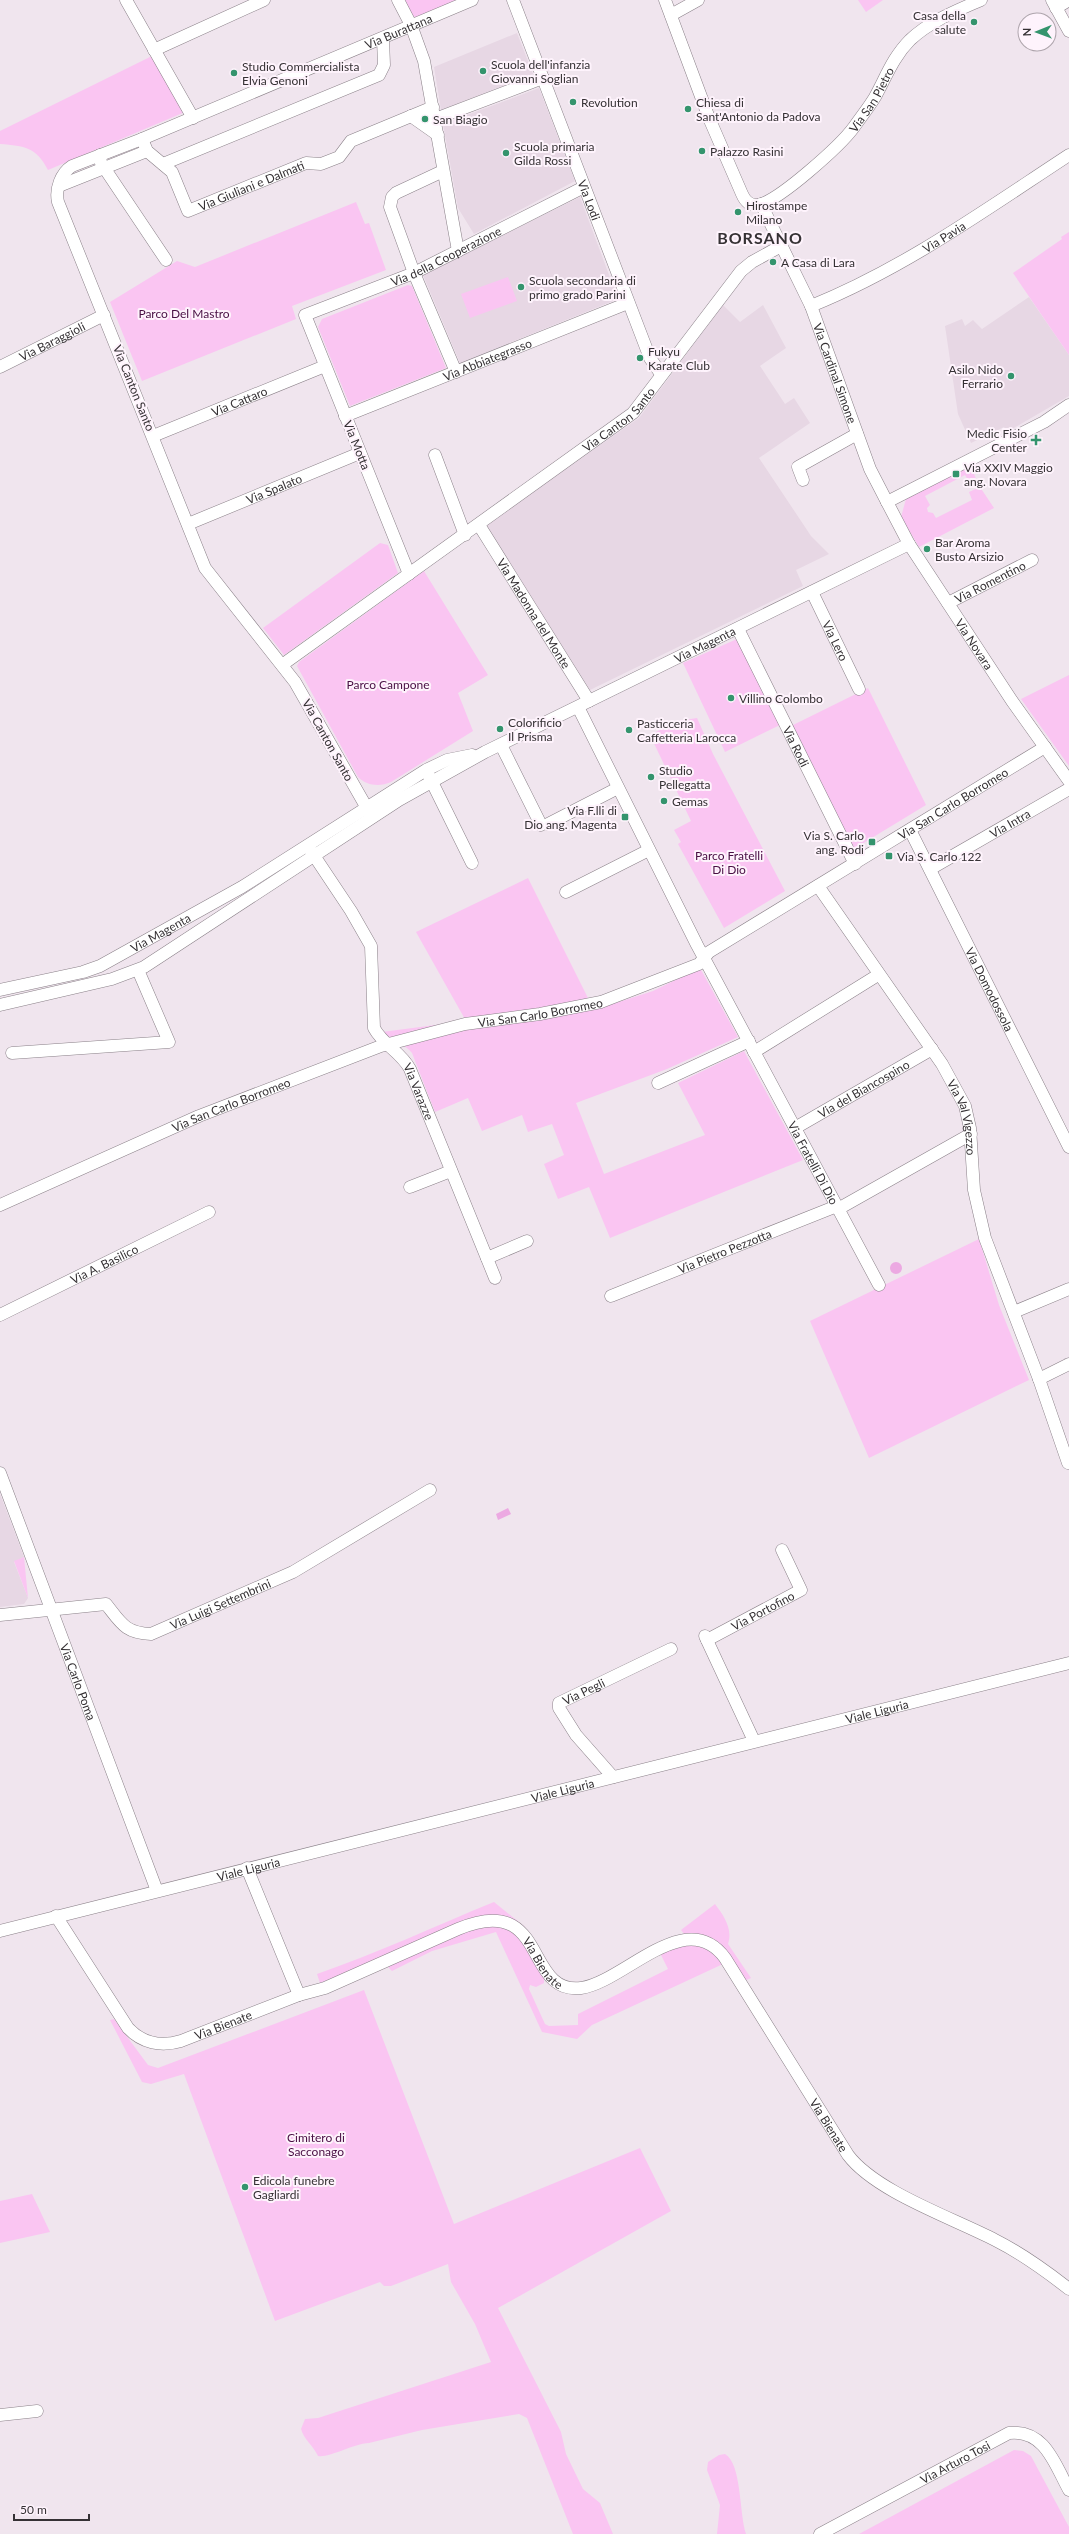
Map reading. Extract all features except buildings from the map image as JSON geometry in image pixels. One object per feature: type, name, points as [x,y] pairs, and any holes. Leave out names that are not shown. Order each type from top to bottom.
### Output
[{"type":"street","points":[[126,0],[192,118]]},
{"type":"street","points":[[154,50],[264,0]]},
{"type":"street","points":[[398,0],[411,26],[424,61],[458,251]]},
{"type":"street","name":"Via Burattana","points":[[142,139],[472,0]]},
{"type":"street","name":"Via Lodi","points":[[513,0],[628,303],[650,358],[661,374]]},
{"type":"street","points":[[665,0],[709,118],[742,194],[750,203],[761,204]]},
{"type":"street","points":[[671,15],[698,0]]},
{"type":"street","name":"Via San Pietro","points":[[761,204],[808,172],[850,132],[872,101],[897,56],[916,35],[938,20],[981,0]]},
{"type":"street","points":[[1069,0],[1054,4],[1069,31]]},
{"type":"street","points":[[163,164],[379,75],[384,65],[383,38]]},
{"type":"street","points":[[435,120],[542,78]]},
{"type":"street","name":"Via Giuliani e Dalmati","points":[[147,152],[173,174],[188,211],[306,163],[321,164],[339,157],[349,142],[433,107]]},
{"type":"street","points":[[411,116],[438,135]]},
{"type":"street","points":[[59,186],[147,152],[142,139]]},
{"type":"street","name":"Via Canton Santo","points":[[142,139],[100,154],[68,168],[59,186],[58,202],[206,570],[282,665],[302,694],[369,812]]},
{"type":"street","points":[[100,154],[100,161],[106,167],[166,260]]},
{"type":"street","name":"Via Pavia","points":[[811,306],[870,281],[923,250],[1069,155]]},
{"type":"street","points":[[443,171],[396,193],[391,199],[390,210],[414,273],[456,372]]},
{"type":"street","name":"Via della Cooperazione","points":[[305,317],[306,314],[414,273],[584,187]]},
{"type":"street","name":"Via Cardinal Simone","points":[[761,204],[811,306],[872,473],[887,502]]},
{"type":"street","name":"Via Canton Santo","points":[[282,665],[633,413],[661,374],[743,269],[781,246]]},
{"type":"street","name":"Via Abbiategrasso","points":[[345,416],[628,303]]},
{"type":"street","name":"Via Baraggioli","points":[[0,367],[104,315]]},
{"type":"street","name":"Via Motta","points":[[305,317],[409,574]]},
{"type":"street","name":"Via Cattaro","points":[[153,436],[325,366]]},
{"type":"street","points":[[887,502],[1044,422],[1069,405]]},
{"type":"street","points":[[804,480],[798,467],[857,434]]},
{"type":"street","name":"Via Spalato","points":[[188,524],[360,453]]},
{"type":"street","points":[[435,455],[465,535]]},
{"type":"street","name":"Via Novara","points":[[887,502],[909,544],[1069,781]]},
{"type":"street","name":"Via Madonna del Monte","points":[[479,525],[589,701]]},
{"type":"street","name":"Via Magenta","points":[[369,812],[485,752],[909,544]]},
{"type":"street","name":"Via Romentino","points":[[948,603],[1032,560]]},
{"type":"street","name":"Via Lero","points":[[812,592],[859,688]]},
{"type":"street","name":"Via Rodi","points":[[738,629],[855,864]]},
{"type":"street","name":"Via Fratelli Di Dio","points":[[578,706],[649,850],[878,1285]]},
{"type":"street","points":[[500,745],[545,825],[618,788]]},
{"type":"street","name":"Via San Carlo Borromeo","points":[[0,1205],[199,1116],[381,1046],[390,1045],[466,1024],[540,1014],[601,1002],[700,964],[709,952],[1045,747]]},
{"type":"street","name":"Via Magenta","points":[[0,1005],[86,985],[138,970],[168,954],[311,850],[369,812],[426,770],[447,760],[485,752]]},
{"type":"street","points":[[426,770],[472,862]]},
{"type":"street","name":"Via Intra","points":[[930,869],[1069,789]]},
{"type":"street","name":"Via Domodossola","points":[[910,830],[1069,1147]]},
{"type":"street","name":"Via Magenta","points":[[0,990],[83,972],[132,949],[238,889],[311,850]]},
{"type":"street","name":"Via Varazze","points":[[311,850],[351,911],[371,946],[373,1022],[377,1034],[400,1054],[410,1069],[495,1278]]},
{"type":"street","points":[[566,892],[649,850]]},
{"type":"street","name":"Via Val Vigezzo","points":[[818,886],[878,975],[932,1049],[947,1072],[963,1102],[971,1134],[974,1184],[979,1217],[985,1238],[1039,1379],[1068,1462]]},
{"type":"street","name":"Via Magenta","points":[[12,1053],[169,1042],[138,970]]},
{"type":"street","points":[[83,972],[86,985]]},
{"type":"street","points":[[658,1083],[752,1046],[878,975]]},
{"type":"street","name":"Via del Biancospino","points":[[795,1128],[932,1049]]},
{"type":"street","name":"Via Pietro Pezzotta","points":[[611,1296],[837,1208],[971,1134]]},
{"type":"street","points":[[410,1187],[451,1171]]},
{"type":"street","name":"Via A. Basilico","points":[[0,1315],[209,1212]]},
{"type":"street","points":[[487,1258],[527,1241]]},
{"type":"street","points":[[1014,1312],[1069,1289]]},
{"type":"street","points":[[1039,1379],[1069,1364]]},
{"type":"street","name":"Via Carlo Poma","points":[[0,1473],[157,1891]]},
{"type":"street","name":"Via Luigi Settembrini","points":[[0,1615],[51,1608],[106,1604],[126,1628],[133,1632],[152,1634],[293,1572],[430,1490]]},
{"type":"street","name":"Via Portofino","points":[[754,1741],[706,1638],[801,1590],[782,1550]]},
{"type":"street","name":"Via Pegli","points":[[613,1777],[576,1735],[559,1708],[559,1703],[671,1649]]},
{"type":"street","name":"Viale Liguria","points":[[56,1916],[1069,1663]]},
{"type":"street","points":[[247,1868],[299,1995]]},
{"type":"street","points":[[0,1931],[56,1916]]},
{"type":"street","name":"Via Bienate","points":[[56,1916],[125,2024],[138,2037],[149,2042],[162,2044],[181,2041],[299,1995],[325,1988],[458,1929],[484,1921],[502,1921],[520,1929],[549,1975],[559,1983],[571,1988],[590,1986],[670,1944],[686,1940],[703,1941],[716,1949],[725,1958],[848,2155],[863,2171],[880,2183],[935,2212],[1005,2245],[1069,2288]]},
{"type":"street","points":[[0,2415],[37,2411]]},
{"type":"street","name":"Via Arturo Tosi","points":[[820,2534],[1009,2433],[1030,2435],[1042,2443],[1069,2490]]},
{"type":"shaded area","name":"Scuola dell'infanzia Giovanni Soglian","points":[[517,33],[533,74],[441,110],[434,67]]},
{"type":"shaded area","name":"Scuola primaria Gilda Rossi","points":[[539,88],[575,181],[474,234],[458,208],[443,124]]},
{"type":"shaded area","name":"Scuola secondaria di primo grado Parini","points":[[580,197],[618,299],[460,363],[423,275]]},
{"type":"shaded area","name":"Asilo Nido Ferrario","points":[[1029,297],[1069,355],[1069,396],[1007,432],[1004,427],[971,443],[958,414],[945,326],[962,319],[965,326],[973,320],[982,329]]},
{"type":"shaded area","points":[[723,305],[740,322],[763,305],[786,348],[760,366],[785,404],[794,398],[810,423],[759,458],[811,536],[829,554],[796,570],[803,586],[590,690],[486,525],[639,418]]},
{"type":"shaded area","points":[[894,1262],[898,1262],[902,1268],[898,1274],[894,1274],[890,1270],[890,1266]]},
{"type":"shaded area","points":[[0,1494],[24,1557],[14,1562],[28,1598],[24,1604],[0,1607]]},
{"type":"shaded area","points":[[508,1508],[511,1514],[498,1520],[496,1514]]},
{"type":"green space","points":[[405,0],[462,0],[417,18],[413,16]]},
{"type":"green space","points":[[858,0],[883,0],[866,12]]},
{"type":"green space","points":[[154,55],[185,112],[48,170],[44,162],[29,149],[0,144],[0,131]]},
{"type":"green space","name":"Parco Del Mastro","points":[[356,202],[365,224],[369,223],[386,270],[292,306],[296,319],[142,381],[110,302],[177,261],[195,267]]},
{"type":"green space","points":[[1069,232],[1069,355],[1013,273],[1062,239],[1061,237]]},
{"type":"green space","points":[[508,277],[517,301],[470,318],[461,294]]},
{"type":"green space","points":[[408,285],[412,286],[446,368],[350,406],[318,327],[322,319]]},
{"type":"green space","points":[[966,468],[973,471],[976,479],[969,482],[965,475],[925,496],[930,505],[927,508],[928,512],[933,513],[936,518],[972,500],[969,492],[980,487],[994,508],[919,547],[901,517],[906,499]]},
{"type":"green space","points":[[380,543],[388,545],[398,573],[284,655],[263,628]]},
{"type":"green space","name":"Parco Campone","points":[[424,571],[488,675],[458,693],[473,731],[391,782],[382,785],[369,784],[358,777],[297,666],[299,662]]},
{"type":"green space","points":[[737,639],[780,725],[725,752],[683,663]]},
{"type":"green space","points":[[1069,675],[1069,766],[1021,699]]},
{"type":"green space","points":[[868,688],[926,805],[852,850],[791,726]]},
{"type":"green space","name":"Parco Fratelli Di Dio","points":[[697,718],[713,754],[785,891],[724,928],[678,844],[681,842],[674,830],[691,821],[650,735],[678,721]]},
{"type":"green space","points":[[528,878],[594,1010],[653,991],[700,968],[738,1037],[667,1069],[576,1103],[604,1174],[705,1135],[678,1083],[744,1051],[803,1160],[610,1238],[589,1187],[558,1199],[544,1164],[564,1155],[552,1124],[528,1132],[522,1115],[482,1131],[468,1098],[435,1112],[412,1053],[406,1047],[382,1032],[466,1021],[416,932]]},
{"type":"green space","points":[[979,1239],[999,1305],[1029,1380],[869,1458],[810,1321]]},
{"type":"green space","points":[[24,1557],[28,1598],[14,1561]]},
{"type":"green space","points":[[494,1902],[525,1927],[474,1920],[320,1983],[317,1974],[340,1966]]},
{"type":"green space","points":[[715,1904],[727,1923],[729,1933],[728,1944],[751,1978],[744,1981],[727,1953],[685,1935],[681,1930]]},
{"type":"green space","points":[[499,1923],[517,1933],[544,1977],[544,1983],[536,1987],[530,1985],[529,1989],[545,2024],[549,2026],[578,2025],[578,2014],[668,1969],[661,1955],[676,1947],[694,1943],[700,1944],[710,1950],[723,1964],[592,2025],[577,2039],[542,2032],[496,1932],[432,1951],[392,1971],[386,1965],[458,1934]]},
{"type":"green space","name":"Cimitero di Sacconago","points":[[364,1990],[454,2224],[640,2148],[671,2211],[498,2308],[561,2432],[566,2454],[583,2489],[600,2503],[613,2534],[573,2534],[527,2418],[519,2414],[422,2430],[362,2444],[329,2455],[318,2456],[301,2429],[305,2419],[318,2418],[491,2362],[475,2324],[451,2282],[448,2264],[391,2286],[384,2286],[380,2282],[275,2321],[184,2074],[151,2084],[142,2082],[110,2020],[114,2019],[148,2065],[158,2068]]},
{"type":"green space","points":[[32,2194],[50,2232],[0,2243],[0,2201]]},
{"type":"green space","points":[[1014,2450],[1023,2451],[1031,2456],[1069,2527],[1069,2534],[859,2534]]},
{"type":"green space","points":[[725,2454],[730,2459],[737,2478],[746,2534],[717,2534],[720,2505],[707,2470],[708,2462],[719,2455]]},
{"type":"place","name":"Casa della salute","points":[[974,22]]},
{"type":"place","name":"Scuola dell'infanzia Giovanni Soglian","points":[[483,71]]},
{"type":"place","name":"Studio Commercialista Elvia Genoni","points":[[234,73]]},
{"type":"place","name":"Revolution","points":[[573,102]]},
{"type":"place","name":"Chiesa di Sant'Antonio da Padova","points":[[688,109]]},
{"type":"place","name":"San Biagio","points":[[425,119]]},
{"type":"place","name":"Palazzo Rasini","points":[[702,151]]},
{"type":"place","name":"Scuola primaria Gilda Rossi","points":[[506,153]]},
{"type":"place","name":"Hirostampe Milano","points":[[738,212]]},
{"type":"place","name":"A Casa di Lara","points":[[773,262]]},
{"type":"place","name":"Scuola secondaria di primo grado Parini","points":[[521,287]]},
{"type":"place","name":"Fukyu Karate Club","points":[[640,358]]},
{"type":"place","name":"Asilo Nido Ferrario","points":[[1011,376]]},
{"type":"place","name":"Medic Fisio Center","points":[[1036,440]]},
{"type":"place","name":"Via XXIV Maggio ang. Novara","points":[[956,474]]},
{"type":"place","name":"Bar Aroma Busto Arsizio","points":[[927,549]]},
{"type":"place","name":"Villino Colombo","points":[[731,698]]},
{"type":"place","name":"Colorificio Il Prisma","points":[[500,729]]},
{"type":"place","name":"Pasticceria Caffetteria Larocca","points":[[629,730]]},
{"type":"place","name":"Studio Pellegatta","points":[[651,777]]},
{"type":"place","name":"Gemas","points":[[664,801]]},
{"type":"place","name":"Via F.lli di Dio ang. Magenta","points":[[625,817]]},
{"type":"place","name":"Via S. Carlo ang. Rodi","points":[[872,842]]},
{"type":"place","name":"Via S. Carlo 122","points":[[889,856]]},
{"type":"place","name":"Edicola funebre Gagliardi","points":[[245,2187]]},
{"type":"district","name":"BORSANO","points":[[760,237]]}]
